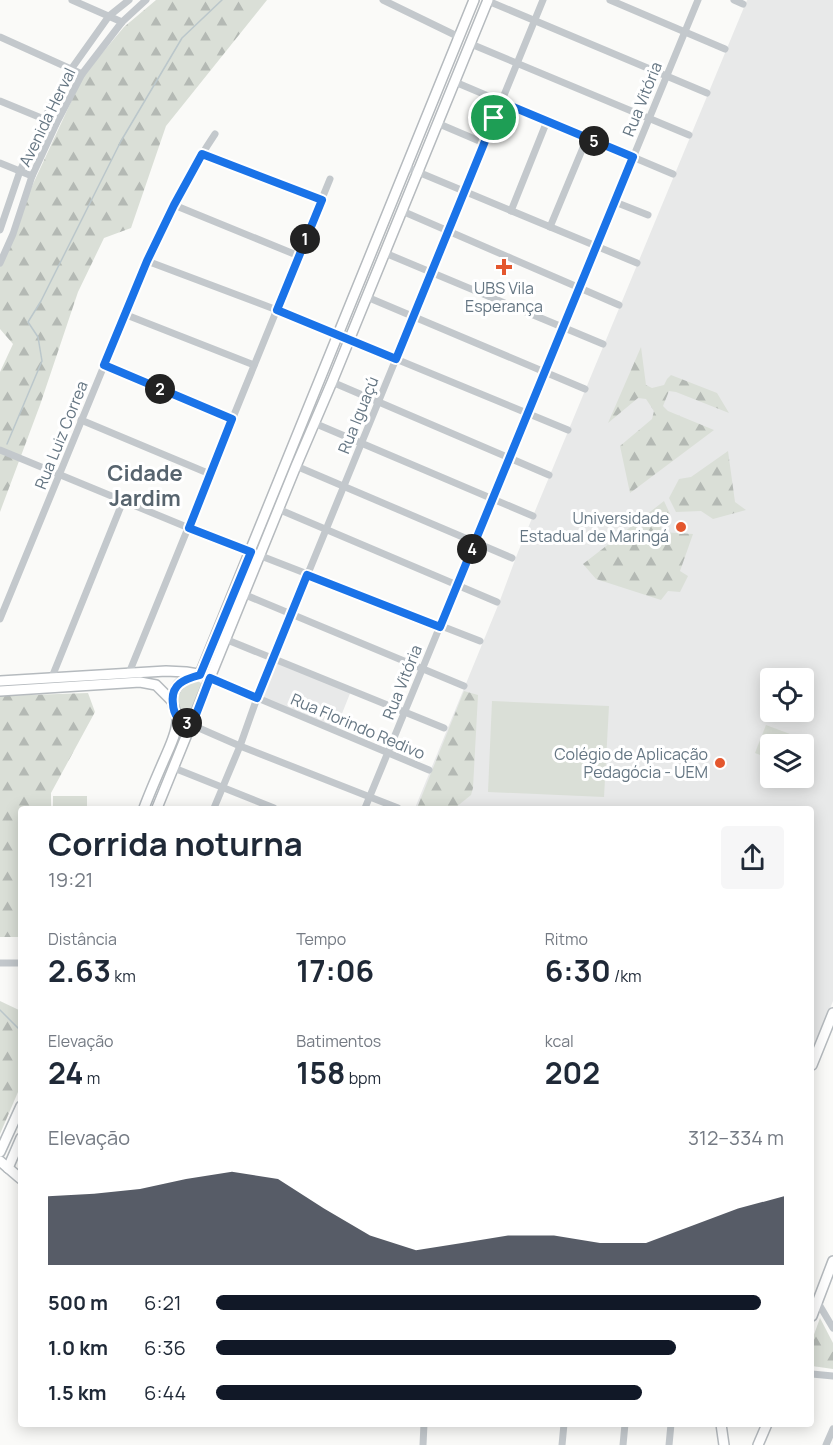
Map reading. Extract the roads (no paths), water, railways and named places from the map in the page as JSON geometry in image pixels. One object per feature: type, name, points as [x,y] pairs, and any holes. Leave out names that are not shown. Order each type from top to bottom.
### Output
[{"type":"main road","points":[[158,806],[243,594],[255,553],[338,335],[474,0]]},
{"type":"main road","points":[[200,675],[255,553],[278,509],[488,0]]},
{"type":"main road","points":[[0,681],[166,671],[186,672],[210,678]]},
{"type":"main road","points":[[145,806],[171,743],[177,717],[172,700],[174,691],[185,679],[200,675]]},
{"type":"main road","points":[[0,691],[140,682],[156,686],[172,700]]},
{"type":"main road","points":[[177,717],[192,725]]},
{"type":"main road","points":[[814,1060],[833,1013]]},
{"type":"main road","points":[[0,1152],[18,1113]]},
{"type":"main road","points":[[8,1168],[18,1145]]},
{"type":"main road","points":[[0,1161],[18,1176]]},
{"type":"main road","points":[[814,1310],[833,1261]]},
{"type":"main road","points":[[814,1295],[817,1301]]},
{"type":"main road","points":[[721,1427],[724,1445]]},
{"type":"main road","points":[[758,1445],[766,1427]]},
{"type":"street","points":[[72,0],[122,22]]},
{"type":"street","name":"Avenida Herval","points":[[0,229],[20,171],[44,118],[72,68],[109,16],[129,0]]},
{"type":"street","name":"Avenida Herval","points":[[0,263],[13,234],[32,176],[82,74],[122,22],[146,0]]},
{"type":"street","points":[[383,0],[459,37]]},
{"type":"street","points":[[488,0],[706,93]]},
{"type":"street","name":"Rua Iguaçú","points":[[215,806],[343,486],[543,0]]},
{"type":"street","points":[[610,0],[724,49]]},
{"type":"street","name":"Rua Vitória","points":[[366,806],[698,0]]},
{"type":"street","points":[[734,0],[743,4]]},
{"type":"street","points":[[0,38],[82,74]]},
{"type":"street","points":[[471,44],[689,135]]},
{"type":"street","points":[[455,82],[673,174]]},
{"type":"street","points":[[0,100],[56,124]]},
{"type":"street","points":[[510,211],[547,121]]},
{"type":"street","points":[[437,123],[484,143]]},
{"type":"street","name":"Rua Luiz Correa","points":[[0,619],[147,261],[174,205],[215,134]]},
{"type":"street","points":[[550,227],[587,138]]},
{"type":"street","points":[[202,154],[322,200]]},
{"type":"street","points":[[0,163],[32,176]]},
{"type":"street","points":[[406,167],[637,263]]},
{"type":"street","points":[[129,673],[330,179]]},
{"type":"street","points":[[615,202],[648,215]]},
{"type":"street","points":[[174,205],[299,256]]},
{"type":"street","points":[[402,211],[619,305]]},
{"type":"street","points":[[0,229],[13,234]]},
{"type":"street","points":[[384,253],[603,344]]},
{"type":"street","points":[[147,261],[277,310],[568,430]]},
{"type":"street","points":[[367,297],[585,389]]},
{"type":"street","points":[[124,314],[254,365]]},
{"type":"street","points":[[104,365],[232,419]]},
{"type":"street","points":[[332,382],[549,476]]},
{"type":"street","points":[[81,420],[210,474]]},
{"type":"street","points":[[314,423],[532,516]]},
{"type":"street","points":[[0,450],[307,575],[480,641]]},
{"type":"street","points":[[296,466],[512,558]]},
{"type":"street","points":[[52,677],[123,501]]},
{"type":"street","points":[[278,509],[497,602]]},
{"type":"street","points":[[243,594],[464,686]]},
{"type":"street","points":[[225,639],[444,728]]},
{"type":"street","name":"Rua Florindo Redivo","points":[[210,678],[429,770]]},
{"type":"street","points":[[192,725],[393,806]]},
{"type":"street","points":[[174,768],[269,806]]},
{"type":"street","points":[[0,963],[18,963]]},
{"type":"street","points":[[817,1301],[833,1328]]},
{"type":"street","points":[[814,1374],[833,1376]]},
{"type":"street","points":[[423,1445],[424,1427]]},
{"type":"street","points":[[562,1445],[564,1427]]},
{"type":"street","points":[[623,1445],[625,1427]]},
{"type":"street","points":[[669,1445],[671,1427]]},
{"type":"street","points":[[826,1445],[833,1429]]},
{"type":"waterway","points":[[7,444],[42,361],[38,337],[28,322],[41,301],[121,141],[182,38],[222,0]]},
{"type":"waterway","points":[[0,1010],[18,1028]]},
{"type":"place","name":"UBS Vila Esperança","points":[[504,267]]},
{"type":"place","name":"Universidade Estadual de Maringá","points":[[681,527]]},
{"type":"place","name":"Colégio de Aplicação Pedagócia - UEM","points":[[720,763]]},
{"type":"district","name":"Cidade Jardim","points":[[145,486]]}]
